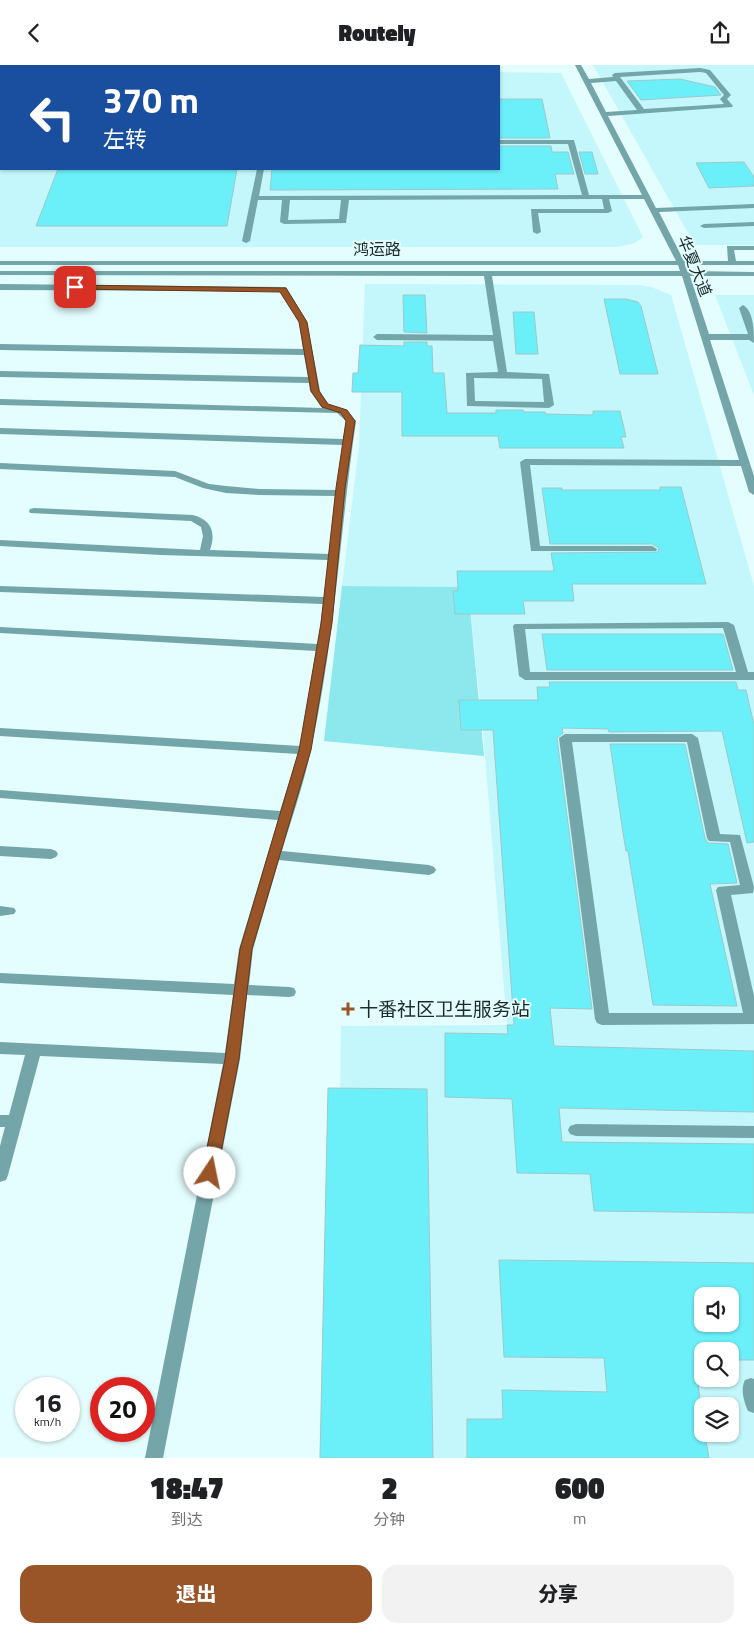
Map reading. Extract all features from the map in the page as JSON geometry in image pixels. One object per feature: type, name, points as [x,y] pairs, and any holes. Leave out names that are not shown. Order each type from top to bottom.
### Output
[{"type":"street","name":"华夏大道","points":[[578,65],[682,264],[754,491]]},
{"type":"street","points":[[603,114],[642,112],[730,106],[723,99],[728,95],[708,71],[614,75],[642,112]]},
{"type":"street","points":[[586,81],[617,79]]},
{"type":"street","points":[[500,142],[571,143],[586,197]]},
{"type":"street","points":[[246,241],[260,170]]},
{"type":"street","points":[[254,197],[646,197]]},
{"type":"street","points":[[286,197],[284,221],[298,226],[334,226],[343,221],[345,197]]},
{"type":"street","points":[[536,232],[534,211],[608,211],[605,197]]},
{"type":"street","points":[[653,210],[754,206]]},
{"type":"street","points":[[704,226],[754,224]]},
{"type":"street","points":[[732,264],[730,248],[754,248]]},
{"type":"street","name":"鸿运路","points":[[0,263],[754,263]]},
{"type":"street","name":"鸿运路","points":[[0,273],[754,274]]},
{"type":"street","points":[[488,274],[503,375]]},
{"type":"street","points":[[0,287],[283,289],[303,322],[315,391],[325,406],[344,411],[351,421],[340,493],[329,601],[305,750],[246,949],[232,1059],[154,1458]]},
{"type":"street","points":[[705,337],[754,338],[743,308]]},
{"type":"street","points":[[377,337],[498,338]]},
{"type":"street","points":[[0,347],[309,352]]},
{"type":"street","points":[[0,374],[313,381]]},
{"type":"street","points":[[469,375],[503,375],[546,376],[549,405],[470,404],[469,375]]},
{"type":"street","points":[[0,402],[344,411]]},
{"type":"street","points":[[0,431],[348,442]]},
{"type":"street","points":[[652,549],[536,549],[525,462],[745,463]]},
{"type":"street","points":[[0,466],[175,474],[185,476],[198,484],[228,490],[340,493]]},
{"type":"street","points":[[34,511],[193,519],[203,522],[208,528],[210,535],[204,553]]},
{"type":"street","points":[[0,543],[333,557]]},
{"type":"street","points":[[0,589],[329,601]]},
{"type":"street","points":[[728,625],[748,676],[525,676],[519,626],[728,625]]},
{"type":"street","points":[[0,630],[322,647]]},
{"type":"street","points":[[0,731],[305,750]]},
{"type":"street","points":[[565,738],[692,738],[714,838],[735,838],[748,867],[748,890],[723,891],[752,1019],[602,1019],[565,738]]},
{"type":"street","points":[[0,794],[286,815]]},
{"type":"street","points":[[0,851],[51,854]]},
{"type":"street","points":[[274,855],[429,870]]},
{"type":"street","points":[[0,978],[289,992]]},
{"type":"street","points":[[0,1048],[232,1059]]},
{"type":"street","points":[[0,1175],[7,1121],[34,1049]]},
{"type":"street","points":[[576,1130],[754,1132]]},
{"type":"street","points":[[750,1386],[754,1405]]},
{"type":"shaded area","points":[[593,65],[754,65],[754,245],[695,245]]},
{"type":"shaded area","points":[[500,72],[561,73],[643,237],[635,243],[618,247],[0,247],[0,170],[500,170]]},
{"type":"shaded area","points":[[365,284],[638,285],[651,287],[671,295],[754,586],[754,1458],[336,1458],[341,1026],[507,1025],[483,731],[468,587],[342,586],[359,446]]},
{"type":"shaded area","points":[[715,295],[754,295],[754,395]]},
{"type":"shaded area","points":[[342,586],[468,587],[484,756],[324,741]]},
{"type":"building","points":[[680,79],[715,87],[721,95],[641,100],[627,81]]},
{"type":"building","points":[[500,99],[542,99],[550,138],[500,138]]},
{"type":"building","points":[[500,146],[551,146],[552,152],[568,152],[574,174],[555,174],[558,189],[270,190],[272,170],[500,170]]},
{"type":"building","points":[[579,152],[592,152],[598,174],[585,174]]},
{"type":"building","points":[[744,162],[754,177],[754,186],[709,188],[696,163]]},
{"type":"building","points":[[58,170],[237,170],[227,226],[36,226]]},
{"type":"building","points":[[403,295],[425,295],[427,333],[404,332]]},
{"type":"building","points":[[604,299],[626,299],[638,302],[641,306],[658,374],[620,374]]},
{"type":"building","points":[[513,312],[534,312],[538,354],[516,354]]},
{"type":"building","points":[[404,342],[427,342],[427,346],[432,346],[433,373],[444,373],[447,413],[496,413],[496,410],[523,410],[524,412],[545,412],[545,414],[593,415],[593,411],[620,411],[626,437],[621,437],[624,448],[500,448],[498,436],[402,436],[402,392],[352,392],[353,373],[358,373],[360,345],[404,346]]},
{"type":"building","points":[[660,487],[681,487],[706,584],[572,584],[574,601],[523,601],[525,614],[455,614],[453,591],[458,591],[457,571],[554,571],[551,553],[658,552],[659,548],[652,544],[550,544],[542,488],[562,488],[562,490],[660,490]]},
{"type":"building","points":[[542,634],[723,634],[733,670],[547,670]]},
{"type":"building","points":[[549,682],[736,682],[738,690],[746,690],[754,725],[754,842],[747,843],[722,731],[609,732],[608,729],[562,728],[563,733],[557,738],[592,1009],[550,1008],[554,1046],[754,1051],[754,1112],[559,1108],[562,1142],[754,1144],[754,1213],[594,1211],[590,1174],[517,1173],[512,1099],[445,1097],[445,1033],[508,1034],[507,1025],[514,1025],[493,730],[461,730],[459,700],[538,700],[537,687],[550,687]]},
{"type":"building","points":[[610,744],[685,744],[705,838],[708,843],[728,844],[737,883],[710,884],[737,1006],[653,1005],[628,851],[626,851],[623,833]]},
{"type":"building","points":[[328,1088],[427,1089],[433,1458],[320,1458]]},
{"type":"building","points":[[499,1260],[754,1263],[754,1360],[739,1360],[739,1342],[694,1342],[694,1387],[698,1387],[700,1397],[694,1397],[694,1442],[706,1442],[709,1458],[467,1458],[467,1419],[503,1419],[502,1390],[607,1392],[604,1358],[504,1357]]},
{"type":"place","name":"十番社区卫生服务站","points":[[348,1009]]},
{"type":"route","points":[[75,287],[283,289],[303,322],[309,352],[310,372],[315,391],[325,406],[344,411],[351,421],[341,488],[326,623],[305,750],[246,949],[232,1059],[210,1173]]}]
